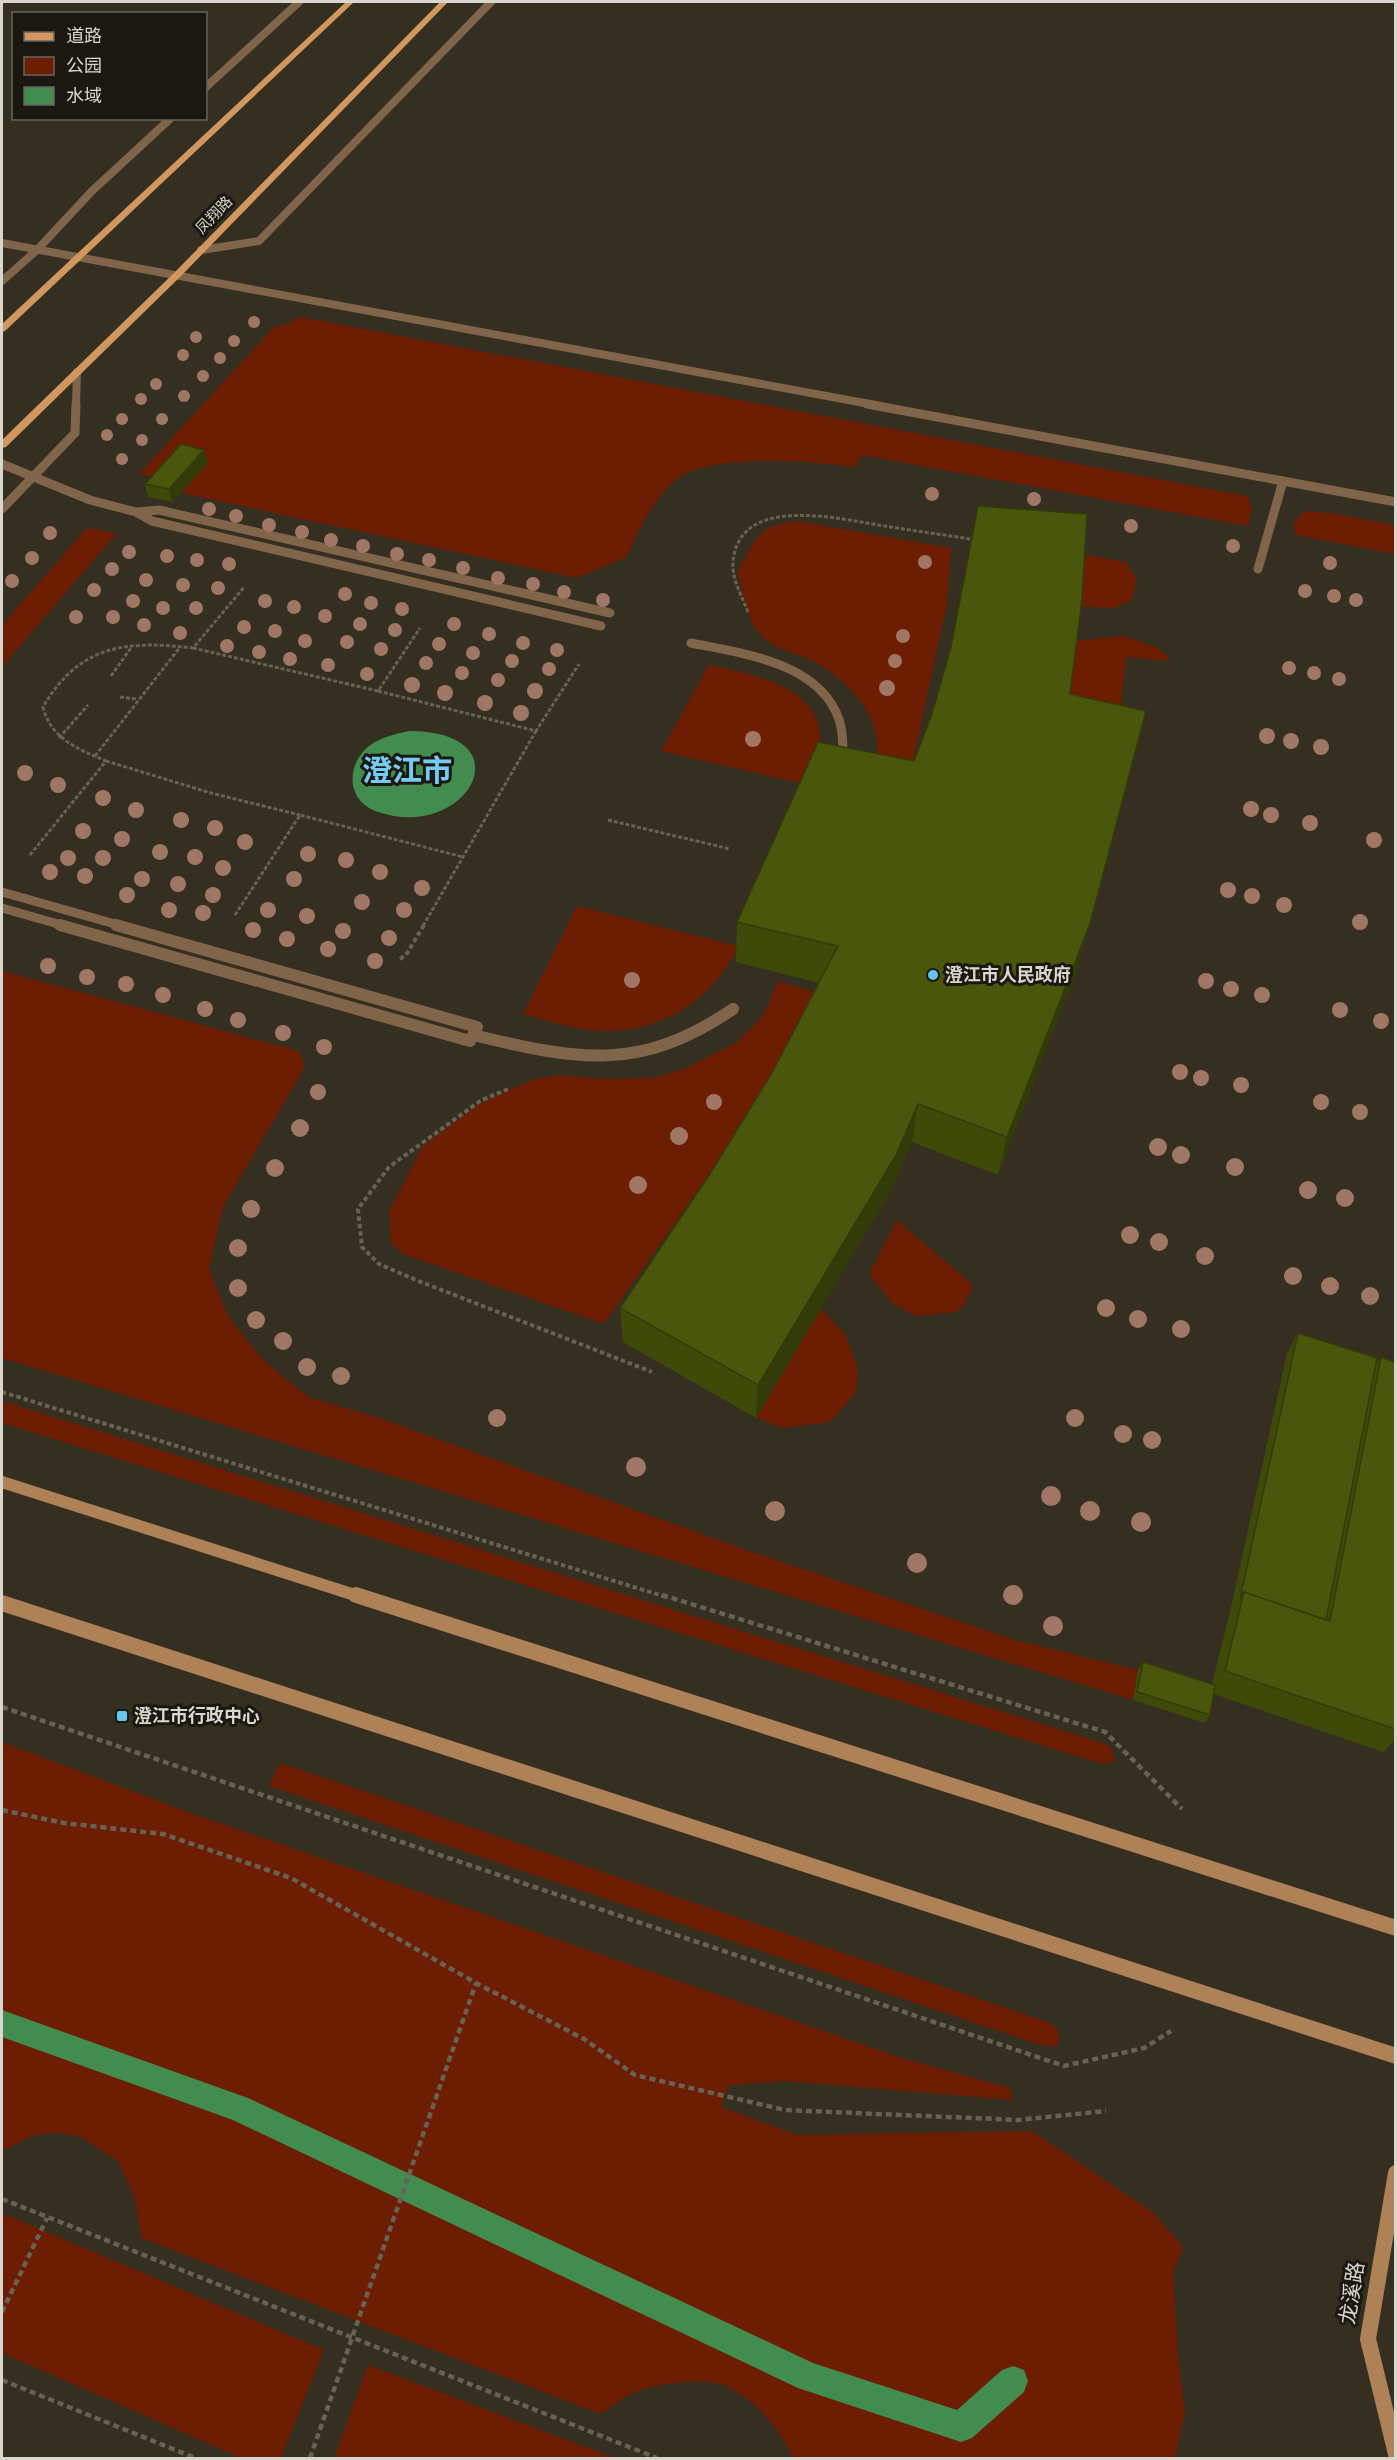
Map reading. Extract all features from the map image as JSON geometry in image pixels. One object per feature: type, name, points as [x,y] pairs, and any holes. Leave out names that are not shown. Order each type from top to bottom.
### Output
[{"type":"main road","points":[[2,329],[350,2]]},
{"type":"main road","name":"凤翔路","points":[[2,445],[178,274],[444,2]]},
{"type":"main road","points":[[2,1482],[1395,1928]]},
{"type":"main road","points":[[2,1603],[1395,2056]]},
{"type":"main road","name":"龙溪路","points":[[1395,2173],[1368,2339],[1395,2454]]},
{"type":"street","points":[[207,86],[299,2]]},
{"type":"street","points":[[201,250],[259,241],[491,2]]},
{"type":"street","points":[[2,281],[37,249],[92,191],[169,120]]},
{"type":"street","points":[[2,243],[1395,502]]},
{"type":"street","points":[[2,509],[75,433],[77,372]]},
{"type":"street","points":[[2,464],[90,500],[136,512],[152,521],[601,626]]},
{"type":"street","points":[[1258,569],[1283,481]]},
{"type":"street","points":[[136,512],[159,510],[610,613]]},
{"type":"street","points":[[691,642],[777,665],[816,683],[834,708],[843,734],[845,763]]},
{"type":"street","points":[[2,892],[211,951],[473,1034]]},
{"type":"street","points":[[2,908],[541,1052],[627,1056],[691,1038],[733,1009]]},
{"type":"path","points":[[777,665],[753,630],[733,573],[736,549],[748,530],[758,522],[791,514],[814,515],[985,541]]},
{"type":"path","points":[[193,648],[273,550]]},
{"type":"path","points":[[378,692],[445,590]]},
{"type":"path","points":[[463,856],[211,793],[106,761],[59,738],[49,727],[43,707],[60,678],[91,655],[133,645],[181,646],[536,731]]},
{"type":"path","points":[[111,675],[133,645]]},
{"type":"path","points":[[95,756],[181,646]]},
{"type":"path","points":[[394,962],[406,956],[536,731],[582,659]]},
{"type":"path","points":[[120,697],[138,699]]},
{"type":"path","points":[[59,738],[88,705]]},
{"type":"path","points":[[26,860],[106,761]]},
{"type":"path","points":[[211,951],[300,815]]},
{"type":"path","points":[[608,820],[730,849]]},
{"type":"path","points":[[511,1087],[480,1101],[389,1167],[358,1209],[362,1247],[379,1264],[416,1280],[652,1372]]},
{"type":"path","points":[[2,1392],[1105,1732],[1186,1814]]},
{"type":"path","points":[[2,1707],[1064,2066],[1144,2048],[1221,2000]]},
{"type":"path","points":[[2,1810],[64,1823],[163,1834],[291,1878],[476,1983],[584,2039],[635,2075],[785,2110],[1018,2120],[1106,2111]]},
{"type":"path","points":[[310,2458],[476,1983]]},
{"type":"path","points":[[2,2199],[353,2340],[657,2458]]},
{"type":"path","points":[[2,2312],[47,2218]]},
{"type":"path","points":[[2,2380],[195,2458]]},
{"type":"green space","points":[[300,317],[1247,496],[1252,507],[1248,526],[862,455],[855,467],[790,461],[737,462],[713,465],[692,471],[677,479],[661,495],[648,515],[627,557],[577,578],[181,493],[207,463],[164,480],[139,474],[273,328]]},
{"type":"green space","points":[[1304,511],[1331,513],[1395,525],[1395,554],[1296,535],[1293,524]]},
{"type":"green space","points":[[797,521],[951,548],[947,604],[908,784],[865,791],[877,751],[876,736],[865,708],[844,683],[819,664],[766,640],[756,629],[750,617],[737,572],[759,536],[783,523]]},
{"type":"green space","points":[[87,528],[117,533],[2,667],[2,625]]},
{"type":"green space","points":[[1080,554],[1126,562],[1137,580],[1131,601],[1114,608],[1076,606]]},
{"type":"green space","points":[[1124,636],[1156,647],[1168,656],[1168,661],[1126,657],[1118,728],[1063,721],[1073,641]]},
{"type":"green space","points":[[709,665],[742,672],[778,684],[806,704],[816,718],[820,735],[819,754],[812,786],[661,751]]},
{"type":"green space","points":[[577,906],[738,946],[728,965],[701,996],[666,1019],[646,1026],[626,1030],[595,1031],[523,1014]]},
{"type":"green space","points":[[2,971],[299,1051],[305,1067],[223,1207],[209,1269],[228,1316],[263,1360],[308,1397],[379,1418],[752,1552],[1015,1640],[1138,1670],[1133,1700],[2,1358]]},
{"type":"green space","points":[[778,981],[814,992],[774,1071],[720,1159],[604,1324],[403,1254],[391,1243],[389,1211],[423,1146],[479,1104],[534,1079],[563,1075],[599,1079],[653,1078],[684,1069],[736,1043],[763,1016]]},
{"type":"green space","points":[[897,1220],[973,1285],[963,1307],[956,1312],[916,1316],[893,1304],[869,1274]]},
{"type":"green space","points":[[821,1309],[845,1334],[858,1369],[856,1393],[830,1422],[783,1428],[756,1418]]},
{"type":"green space","points":[[2,1401],[1103,1743],[1111,1748],[1115,1760],[1111,1763],[1099,1763],[2,1423]]},
{"type":"green space","points":[[2,1742],[193,1814],[905,2059],[1011,2088],[1013,2100],[784,2081],[729,2085],[721,2107],[797,2135],[1032,2131],[1154,2213],[1183,2247],[1173,2273],[1178,2355],[1185,2413],[1175,2458],[793,2458],[780,2435],[764,2414],[744,2396],[720,2384],[692,2382],[649,2388],[631,2394],[601,2414],[141,2238],[135,2198],[118,2161],[79,2136],[55,2133],[35,2135],[2,2151]]},
{"type":"green space","points":[[280,1763],[1048,2022],[1057,2028],[1060,2042],[1056,2046],[1044,2046],[269,1786]]},
{"type":"green space","points":[[2,2213],[324,2350],[281,2458],[241,2458],[2,2353]]},
{"type":"green space","points":[[368,2365],[615,2458],[334,2458]]},
{"type":"water","points":[[410,731],[446,736],[467,748],[475,765],[472,783],[459,800],[437,812],[410,817],[378,812],[367,806],[354,789],[352,779],[354,768],[365,749],[375,742],[388,736]]},
{"type":"building","points":[[181,444],[204,450],[169,489],[145,484]]},
{"type":"building","name":"澄江市人民政府","points":[[978,506],[1087,514],[1082,599],[1070,694],[1146,711],[1090,924],[1007,1137],[918,1104],[896,1155],[758,1385],[620,1308],[710,1174],[773,1071],[838,946],[737,922],[818,742],[914,761],[932,714],[951,647]]},
{"type":"building","points":[[1298,1333],[1377,1358],[1326,1620],[1244,1592],[1240,1599]]},
{"type":"building","points":[[1381,1357],[1395,1362],[1395,1729],[1225,1671],[1244,1592],[1330,1621]]},
{"type":"building","points":[[1143,1662],[1215,1685],[1210,1715],[1137,1692]]},
{"type":"waterway","points":[[2,2024],[238,2108],[809,2377],[961,2427],[1013,2381]]},
{"type":"place","name":"澄江市人民政府","points":[[933,975]]},
{"type":"place","name":"澄江市行政中心","points":[[122,1716]]},
{"type":"district","name":"澄江市","points":[[407,771]]}]
